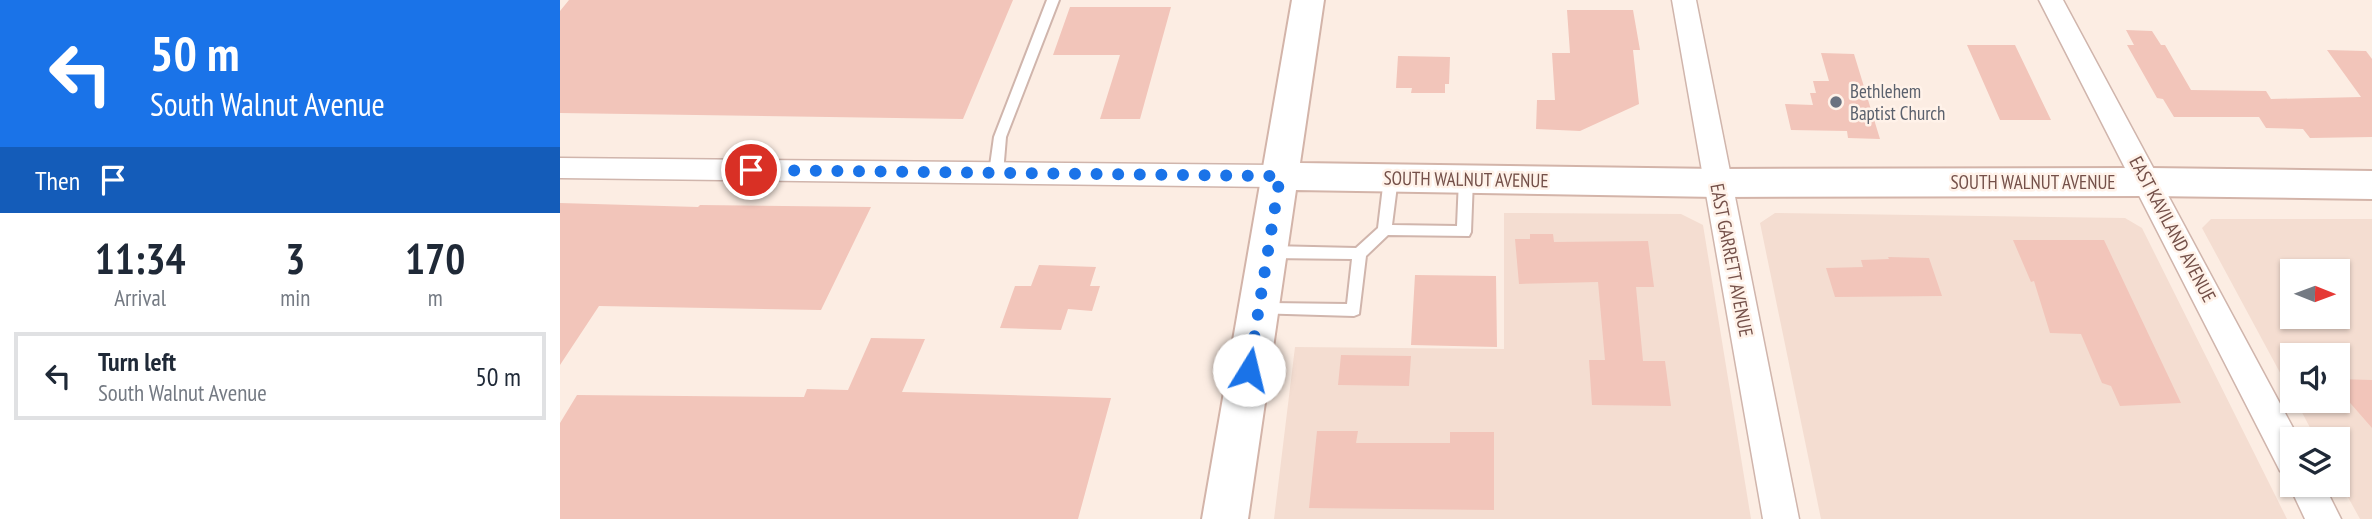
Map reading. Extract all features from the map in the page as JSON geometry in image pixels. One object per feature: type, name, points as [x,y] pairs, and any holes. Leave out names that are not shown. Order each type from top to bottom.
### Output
[{"type":"street","points":[[1224,519],[1308,0]]},
{"type":"street","name":"EAST GARRETT AVENUE","points":[[1684,0],[1781,519]]},
{"type":"street","name":"EAST KAVILAND AVENUE","points":[[2051,0],[2149,182],[2280,437]]},
{"type":"street","name":"SOUTH WALNUT AVENUE","points":[[560,167],[1717,183],[2149,182],[2372,185]]},
{"type":"street","points":[[2311,497],[2323,519]]},
{"type":"lane","points":[[996,173],[1000,137],[1053,0]]},
{"type":"lane","points":[[1258,309],[1354,310],[1359,254],[1385,230],[1391,178]]},
{"type":"lane","points":[[1385,230],[1464,232],[1466,179]]},
{"type":"lane","points":[[1268,252],[1359,254]]},
{"type":"shaded area","points":[[1504,213],[1681,214],[1703,225],[1751,519],[1274,519],[1295,347],[1504,349]]},
{"type":"shaded area","points":[[1775,213],[2125,218],[2142,228],[2287,519],[1821,519],[1760,223]]},
{"type":"shaded area","points":[[2211,219],[2372,219],[2372,519],[2360,519],[2348,497],[2350,427],[2310,427],[2302,413],[2350,413],[2350,343],[2280,343],[2280,373],[2202,228]]},
{"type":"building","points":[[569,0],[1013,0],[963,119],[560,113],[560,11]]},
{"type":"building","points":[[1070,7],[1171,7],[1140,119],[1100,119],[1120,55],[1053,55]]},
{"type":"building","points":[[1567,10],[1633,10],[1640,50],[1633,50],[1639,104],[1580,131],[1536,129],[1537,100],[1555,100],[1552,53],[1570,53]]},
{"type":"building","points":[[2126,30],[2152,31],[2161,45],[2165,45],[2191,90],[2266,91],[2271,99],[2361,97],[2327,50],[2366,51],[2372,59],[2372,137],[2310,138],[2303,129],[2266,128],[2259,117],[2174,117],[2163,99],[2157,98],[2127,45],[2134,45]]},
{"type":"building","points":[[1967,45],[2015,45],[2051,120],[2000,120]]},
{"type":"building","points":[[1821,53],[1854,54],[1880,139],[1848,138],[1847,131],[1791,130],[1785,104],[1813,105],[1810,93],[1816,93],[1813,81],[1829,81]]},
{"type":"building","points":[[1398,56],[1450,57],[1449,84],[1445,84],[1445,93],[1411,93],[1412,88],[1396,88]]},
{"type":"building","points":[[560,203],[698,207],[871,207],[821,310],[599,306],[560,365]]},
{"type":"building","points":[[1530,234],[1553,234],[1554,242],[1648,241],[1654,287],[1636,287],[1643,361],[1665,361],[1671,406],[1592,405],[1589,360],[1605,360],[1598,282],[1519,284],[1515,239],[1530,239]]},
{"type":"building","points":[[2013,240],[2104,240],[2181,403],[2120,406],[2111,386],[2102,383],[2081,334],[2050,333],[2034,281],[2031,282]]},
{"type":"building","points":[[1888,257],[1929,258],[1942,296],[1835,297],[1826,268],[1863,267],[1861,260],[1889,259]]},
{"type":"building","points":[[1039,265],[1096,267],[1090,286],[1100,286],[1092,311],[1068,309],[1061,330],[1000,328],[1015,286],[1031,286]]},
{"type":"building","points":[[1415,275],[1496,276],[1497,347],[1411,345]]},
{"type":"building","points":[[871,338],[925,339],[902,392],[1111,398],[1078,519],[560,519],[560,423],[577,395],[804,397],[807,389],[848,390]]},
{"type":"building","points":[[1341,355],[1411,356],[1409,386],[1338,385]]},
{"type":"building","points":[[2350,379],[2372,380],[2372,428],[2350,403]]},
{"type":"building","points":[[1317,431],[1358,431],[1356,443],[1450,443],[1450,432],[1494,432],[1494,510],[1309,508]]},
{"type":"place","name":"Bethlehem Baptist Church","points":[[1836,102]]},
{"type":"route","points":[[751,170],[1280,176],[1249,370]]}]
